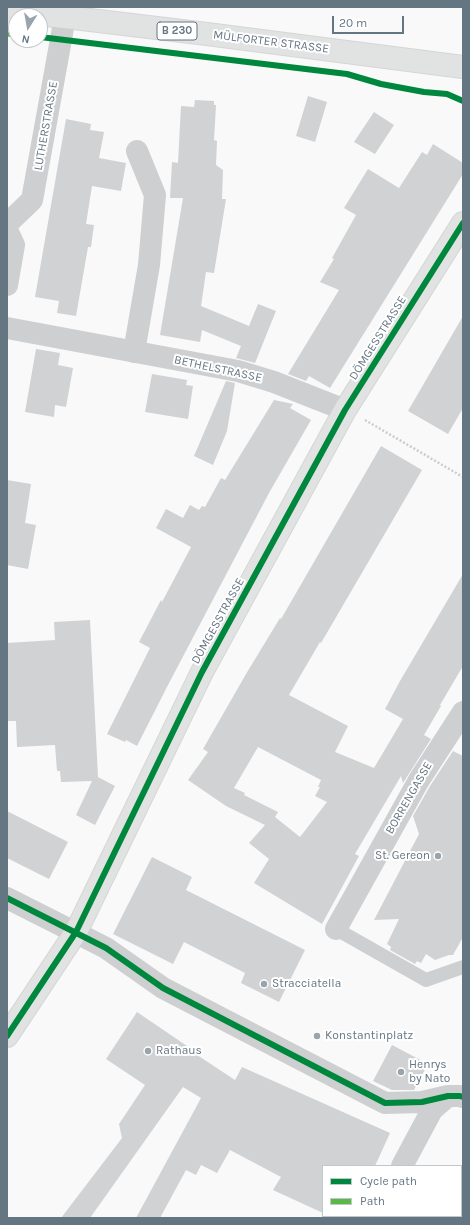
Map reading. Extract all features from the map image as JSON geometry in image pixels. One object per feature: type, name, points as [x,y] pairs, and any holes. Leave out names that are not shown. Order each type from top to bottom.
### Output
[{"type":"main road","name":"MÜLFORTER STRASSE","points":[[7,11],[463,67]]},
{"type":"main road","name":"DÖMGESSTRASSE","points":[[7,1036],[76,932],[202,672],[345,410],[463,223]]},
{"type":"street","name":"LUTHERSTRASSE","points":[[7,224],[32,200],[65,17]]},
{"type":"street","points":[[134,352],[149,265],[155,194],[137,151]]},
{"type":"street","points":[[7,230],[14,245],[7,285]]},
{"type":"street","name":"BETHELSTRASSE","points":[[7,328],[238,371],[274,382],[345,410]]},
{"type":"street","name":"BORRENGASSE","points":[[336,929],[419,780],[460,723]]},
{"type":"street","points":[[7,898],[106,948],[163,988],[385,1103],[422,1102],[455,1096]]},
{"type":"street","points":[[403,1165],[432,1110],[455,1096]]},
{"type":"lane","points":[[336,929],[426,980],[463,967]]},
{"type":"path","points":[[345,410],[401,440],[463,477]]},
{"type":"building","points":[[308,96],[327,102],[315,142],[296,136]]},
{"type":"building","points":[[195,100],[214,101],[214,105],[216,105],[214,140],[217,141],[216,165],[223,170],[222,199],[226,199],[214,273],[206,272],[201,306],[249,326],[258,304],[276,311],[255,363],[236,358],[241,346],[202,330],[200,342],[160,335],[183,198],[170,198],[172,162],[178,163],[181,106],[194,107]]},
{"type":"building","points":[[374,112],[394,125],[375,154],[354,142]]},
{"type":"building","points":[[66,119],[91,124],[90,130],[104,132],[99,158],[126,163],[121,191],[92,186],[86,224],[94,225],[91,247],[88,247],[76,316],[57,313],[59,301],[35,297]]},
{"type":"building","points":[[433,144],[463,163],[463,174],[330,388],[309,376],[306,381],[288,374],[339,290],[320,282],[334,259],[332,258],[356,215],[344,208],[368,169],[399,188],[422,152],[427,155]]},
{"type":"building","points":[[463,316],[463,408],[448,434],[408,411]]},
{"type":"building","points":[[36,349],[60,353],[58,365],[73,368],[66,407],[55,405],[54,417],[25,412]]},
{"type":"building","points":[[152,374],[187,380],[186,385],[193,386],[188,419],[145,412]]},
{"type":"building","points":[[226,381],[235,383],[227,431],[213,465],[194,456]]},
{"type":"building","points":[[274,400],[293,404],[290,408],[311,420],[269,493],[137,746],[126,740],[125,742],[107,734],[150,648],[139,642],[191,547],[156,528],[166,509],[183,518],[190,505],[199,510],[202,506],[205,507],[221,478],[225,480]]},
{"type":"building","points":[[381,446],[422,470],[289,695],[348,726],[335,752],[374,768],[403,719],[385,709],[463,574],[463,666],[424,735],[431,739],[403,783],[401,776],[355,854],[359,856],[322,924],[254,883],[269,859],[249,843],[265,825],[226,806],[188,780],[208,752],[203,749],[246,674],[280,618],[281,619]],"holes":[[[258,747],[321,780],[318,787],[320,787],[315,796],[327,802],[300,837],[275,817],[278,812],[244,795],[245,793],[234,788]]]},
{"type":"building","points":[[7,480],[31,484],[25,523],[36,525],[28,569],[7,565]]},
{"type":"building","points":[[90,620],[98,777],[115,786],[95,825],[76,815],[92,781],[61,782],[60,771],[57,771],[55,745],[17,747],[16,721],[7,721],[7,643],[55,640],[54,622]]},
{"type":"building","name":"St. Gereon","points":[[453,751],[463,756],[463,937],[453,955],[435,960],[426,954],[421,963],[417,961],[415,964],[390,950],[391,947],[387,944],[399,919],[374,920],[419,834],[413,816],[430,786]]},
{"type":"building","points":[[7,811],[68,842],[49,879],[7,858]]},
{"type":"building","points":[[152,857],[192,877],[186,890],[305,950],[279,1002],[241,983],[245,973],[184,942],[173,964],[113,934]]},
{"type":"building","points":[[137,1012],[187,1046],[185,1047],[235,1080],[242,1067],[390,1133],[375,1165],[322,1165],[322,1213],[273,1190],[281,1177],[230,1150],[217,1173],[201,1165],[196,1175],[186,1170],[160,1218],[136,1218],[201,1098],[183,1087],[90,1218],[61,1218],[122,1138],[119,1124],[145,1085],[106,1059]]},
{"type":"building","name":"Henrys by Nato","points":[[392,1045],[428,1064],[414,1090],[392,1090],[373,1081]]},
{"type":"cycle path","points":[[48,38],[347,74],[381,84],[424,92],[447,94],[463,101]]},
{"type":"cycle path","points":[[7,1036],[76,932],[202,672],[345,410],[463,223]]},
{"type":"cycle path","points":[[7,898],[106,948],[163,988],[385,1103],[422,1102],[448,1096],[463,1097]]},
{"type":"place","name":"St. Gereon","points":[[438,856]]},
{"type":"place","name":"Stracciatella","points":[[264,984]]},
{"type":"place","name":"Konstantinplatz","points":[[317,1036]]},
{"type":"place","name":"Rathaus","points":[[148,1051]]},
{"type":"place","name":"Henrys by Nato","points":[[401,1072]]}]
